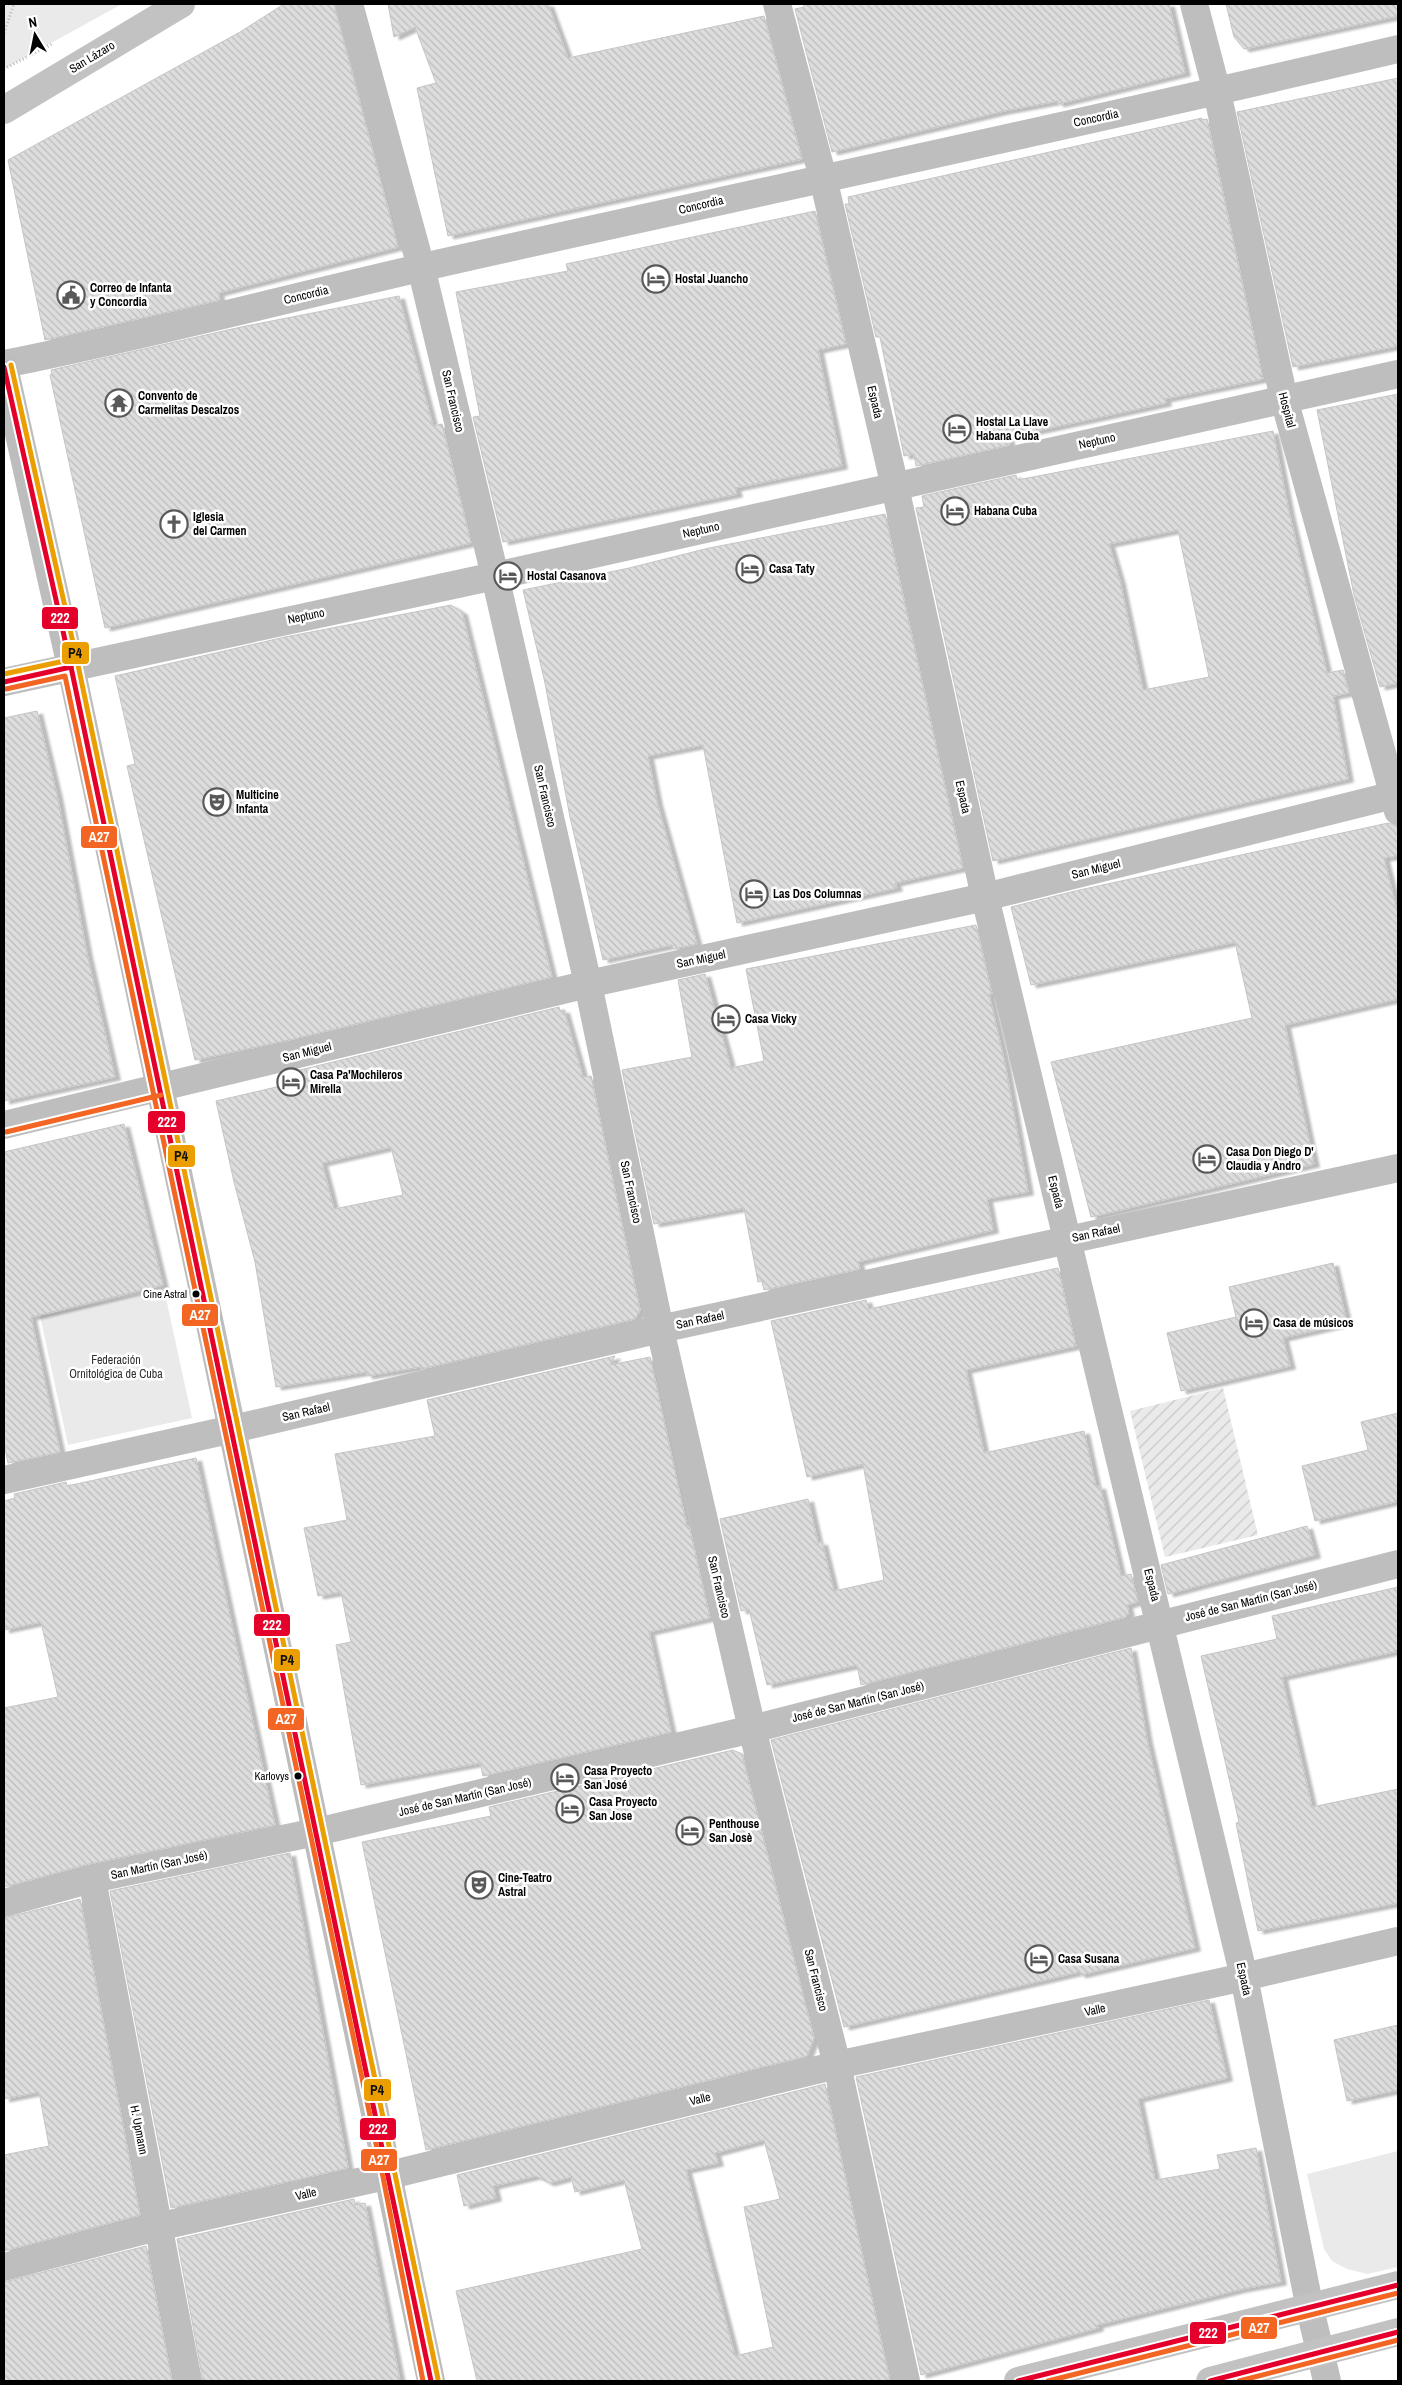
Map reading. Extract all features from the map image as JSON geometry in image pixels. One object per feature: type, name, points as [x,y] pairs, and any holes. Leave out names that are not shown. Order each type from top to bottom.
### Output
[{"type":"main road","name":"San Lázaro","points":[[4,110],[181,4]]},
{"type":"main road","points":[[4,366],[71,667],[233,1429],[316,1832],[390,2175],[431,2381]]},
{"type":"main road","points":[[1018,2381],[1398,2286]]},
{"type":"main road","points":[[1210,2381],[1398,2332]]},
{"type":"street","name":"San Francisco","points":[[349,4],[421,267],[495,576],[588,984],[660,1328],[752,1729],[837,2066],[906,2381]]},
{"type":"street","name":"Espada","points":[[777,4],[823,178],[895,486],[985,897],[1161,1624],[1244,1977],[1310,2308],[1327,2381]]},
{"type":"street","name":"Hospital","points":[[1194,4],[1217,92],[1284,399],[1397,800]]},
{"type":"street","name":"Concordia","points":[[4,366],[110,343],[421,267],[1217,92],[1398,49]]},
{"type":"street","name":"Neptuno","points":[[4,682],[495,576],[1398,374]]},
{"type":"street","name":"San Miguel","points":[[4,1125],[588,984],[985,897],[1397,800]]},
{"type":"street","name":"San Rafael","points":[[4,1480],[233,1429],[660,1328],[1398,1168]]},
{"type":"street","name":"José de San Martín (San José)","points":[[316,1832],[752,1729],[1398,1564]]},
{"type":"street","name":"San Martín (San José)","points":[[4,1903],[92,1879],[316,1832]]},
{"type":"street","name":"H. Upmann","points":[[92,1879],[188,2381]]},
{"type":"street","name":"Valle","points":[[4,2267],[158,2227],[390,2175],[837,2066],[1244,1977],[1398,1941]]},
{"type":"path","points":[[4,33],[14,4]]},
{"type":"green space","points":[[4,4],[122,4],[4,69]]},
{"type":"green space","name":"Federación Ornitológica de Cuba","points":[[164,1289],[192,1418],[68,1445],[40,1316]]},
{"type":"green space","points":[[1223,1388],[1258,1535],[1165,1557],[1130,1411]]},
{"type":"green space","points":[[1398,2151],[1398,2267],[1367,2274],[1347,2269],[1332,2261],[1324,2249],[1307,2174]]},
{"type":"building","points":[[284,4],[334,4],[398,247],[218,293],[220,300],[45,340],[8,160],[240,32]]},
{"type":"building","points":[[388,4],[548,4],[568,58],[764,16],[802,159],[448,236],[417,88],[436,83],[415,27],[394,37]]},
{"type":"building","points":[[804,4],[1169,4],[1185,73],[1058,104],[1058,101],[1004,111],[832,152],[795,9],[804,7]]},
{"type":"building","points":[[1226,4],[1398,4],[1398,16],[1244,49],[1234,37]]},
{"type":"building","points":[[1398,78],[1398,346],[1293,367],[1237,112]]},
{"type":"building","points":[[1202,118],[1202,120],[1207,119],[1263,379],[1165,399],[1166,403],[1008,437],[1010,445],[916,466],[914,454],[904,456],[880,337],[876,337],[845,204],[849,204],[848,197]]},
{"type":"building","points":[[815,211],[846,344],[818,350],[842,466],[735,488],[737,494],[503,542],[473,417],[480,416],[456,292],[568,271],[566,264]]},
{"type":"building","points":[[399,296],[433,426],[442,424],[471,543],[105,628],[50,375],[52,374],[51,370],[241,327]]},
{"type":"building","points":[[1398,394],[1398,683],[1380,687],[1354,595],[1317,410]]},
{"type":"building","points":[[1273,431],[1289,512],[1327,673],[1343,670],[1349,693],[1333,696],[1348,779],[993,861],[916,508],[924,507],[922,496],[1016,475],[1017,480]],"holes":[[[1178,530],[1209,677],[1143,690],[1120,581],[1109,544]]]},
{"type":"building","points":[[885,514],[963,868],[895,883],[897,888],[737,923],[703,745],[648,756],[657,802],[697,944],[673,949],[672,945],[603,960],[570,817],[545,683],[523,590],[629,568],[709,548]]},
{"type":"building","points":[[451,605],[462,612],[552,977],[289,1040],[195,1060],[127,766],[135,764],[115,676],[285,637]]},
{"type":"building","points":[[37,711],[57,795],[87,954],[115,1077],[4,1101],[4,718]]},
{"type":"building","points":[[1388,823],[1398,826],[1398,856],[1384,858],[1398,914],[1398,999],[1285,1025],[1314,1164],[1091,1217],[1051,1062],[1252,1018],[1235,942],[1031,985],[1011,907],[1075,891]]},
{"type":"building","points":[[976,925],[992,994],[989,994],[1005,1064],[1028,1192],[987,1199],[993,1230],[858,1262],[860,1269],[764,1290],[762,1281],[758,1282],[744,1208],[654,1224],[622,1070],[692,1057],[678,980],[705,974],[731,1068],[764,1061],[746,969]]},
{"type":"building","points":[[559,1007],[560,1011],[564,1010],[583,1077],[591,1076],[640,1310],[635,1319],[421,1369],[420,1367],[367,1376],[366,1372],[276,1387],[255,1262],[234,1182],[216,1101],[298,1082],[296,1071]],"holes":[[[391,1147],[403,1195],[334,1209],[322,1163]]]},
{"type":"building","points":[[124,1124],[163,1285],[31,1317],[60,1452],[8,1463],[4,1444],[4,1152]]},
{"type":"building","points":[[1333,1263],[1347,1323],[1283,1338],[1290,1366],[1181,1391],[1167,1333],[1236,1317],[1229,1287]]},
{"type":"building","points":[[1058,1268],[1076,1346],[966,1370],[984,1453],[1084,1431],[1096,1487],[1100,1486],[1121,1576],[1131,1574],[1138,1602],[1127,1605],[1129,1614],[1126,1617],[861,1685],[857,1665],[767,1685],[749,1609],[741,1611],[720,1519],[808,1499],[818,1543],[822,1542],[834,1591],[884,1580],[863,1464],[807,1477],[771,1321],[866,1300],[869,1309]]},
{"type":"building","points":[[615,1356],[610,1365],[650,1357],[687,1527],[689,1526],[710,1618],[649,1632],[671,1732],[483,1776],[480,1763],[361,1785],[336,1645],[351,1642],[341,1592],[318,1596],[304,1528],[347,1520],[335,1454],[435,1436],[427,1400]]},
{"type":"building","points":[[1398,1413],[1398,1501],[1315,1521],[1302,1466],[1368,1450],[1361,1422]]},
{"type":"building","points":[[196,1458],[275,1825],[89,1864],[4,1887],[4,1708],[58,1697],[41,1622],[4,1630],[4,1501],[15,1498],[14,1494],[66,1482],[67,1486]]},
{"type":"building","points":[[1307,1526],[1315,1555],[1168,1594],[1161,1565]]},
{"type":"building","points":[[1398,1587],[1398,1651],[1282,1677],[1312,1807],[1398,1789],[1398,1903],[1258,1931],[1236,1823],[1239,1822],[1201,1656],[1277,1639],[1272,1616]]},
{"type":"building","points":[[1131,1648],[1147,1740],[1195,1948],[1080,1975],[1079,1972],[844,2027],[771,1740]]},
{"type":"building","points":[[733,1750],[742,1754],[814,2038],[807,2056],[426,2150],[362,1842],[491,1816],[489,1807]]},
{"type":"building","points":[[290,1853],[348,2168],[171,2208],[110,1891]]},
{"type":"building","points":[[80,1899],[140,2215],[4,2251],[4,2155],[49,2146],[39,2092],[4,2099],[4,1918]]},
{"type":"building","points":[[1209,2000],[1227,2078],[1138,2099],[1155,2180],[1220,2169],[1217,2155],[1256,2148],[1281,2282],[1242,2289],[1097,2325],[1098,2328],[921,2375],[856,2077]]},
{"type":"building","points":[[1398,2025],[1398,2090],[1347,2101],[1334,2040]]},
{"type":"building","points":[[825,2084],[890,2381],[477,2381],[456,2291],[642,2249],[624,2180],[575,2192],[571,2177],[549,2183],[536,2176],[493,2186],[496,2198],[464,2206],[457,2175]],"holes":[[[764,2140],[780,2199],[744,2207],[773,2347],[735,2356],[686,2170],[718,2163],[715,2153]]]},
{"type":"building","points":[[354,2199],[355,2205],[365,2203],[400,2381],[203,2381],[177,2239]]},
{"type":"building","points":[[146,2246],[172,2381],[4,2381],[4,2282]]},
{"type":"transit line","name":"P4","points":[[11,365],[78,665],[438,2379]]},
{"type":"transit line","name":"222","points":[[4,367],[71,667],[431,2381]]},
{"type":"transit line","name":"P4","points":[[4,674],[69,660]]},
{"type":"transit line","name":"222","points":[[4,682],[71,667]]},
{"type":"transit line","name":"A27","points":[[6,689],[65,676],[383,2177],[423,2381]]},
{"type":"transit line","name":"A27","points":[[6,1132],[161,1095]]},
{"type":"transit line","name":"222","points":[[1018,2381],[1398,2285]]},
{"type":"transit line","name":"A27","points":[[1048,2381],[1398,2293]]},
{"type":"transit line","name":"222","points":[[1210,2381],[1398,2332]]},
{"type":"transit line","name":"A27","points":[[1239,2381],[1398,2340]]},
{"type":"place","name":"Hostal Juancho","points":[[656,279]]},
{"type":"place","name":"Correo de Infanta y Concordia","points":[[71,295]]},
{"type":"place","name":"Convento de Carmelitas Descalzos","points":[[119,403]]},
{"type":"place","name":"Hostal La Llave Habana Cuba","points":[[957,429]]},
{"type":"place","name":"Habana Cuba","points":[[955,511]]},
{"type":"place","name":"Iglesia del Carmen","points":[[174,524]]},
{"type":"place","name":"Casa Taty","points":[[750,569]]},
{"type":"place","name":"Hostal Casanova","points":[[508,576]]},
{"type":"place","name":"Multicine Infanta","points":[[217,802]]},
{"type":"place","name":"Las Dos Columnas","points":[[754,894]]},
{"type":"place","name":"Casa Vicky","points":[[726,1019]]},
{"type":"place","name":"Casa Pa'Mochileros Mirella","points":[[291,1082]]},
{"type":"place","name":"Casa Don Diego D' Claudia y Andro","points":[[1207,1159]]},
{"type":"place","name":"Cine Astral","points":[[196,1294]]},
{"type":"place","name":"Casa de músicos","points":[[1254,1323]]},
{"type":"place","name":"Karlovys","points":[[298,1776]]},
{"type":"place","name":"Casa Proyecto San José","points":[[565,1778]]},
{"type":"place","name":"Casa Proyecto San Jose","points":[[570,1809]]},
{"type":"place","name":"Penthouse San Josè","points":[[690,1831]]},
{"type":"place","name":"Cine-Teatro Astral","points":[[479,1885]]},
{"type":"place","name":"Casa Susana","points":[[1039,1959]]}]
